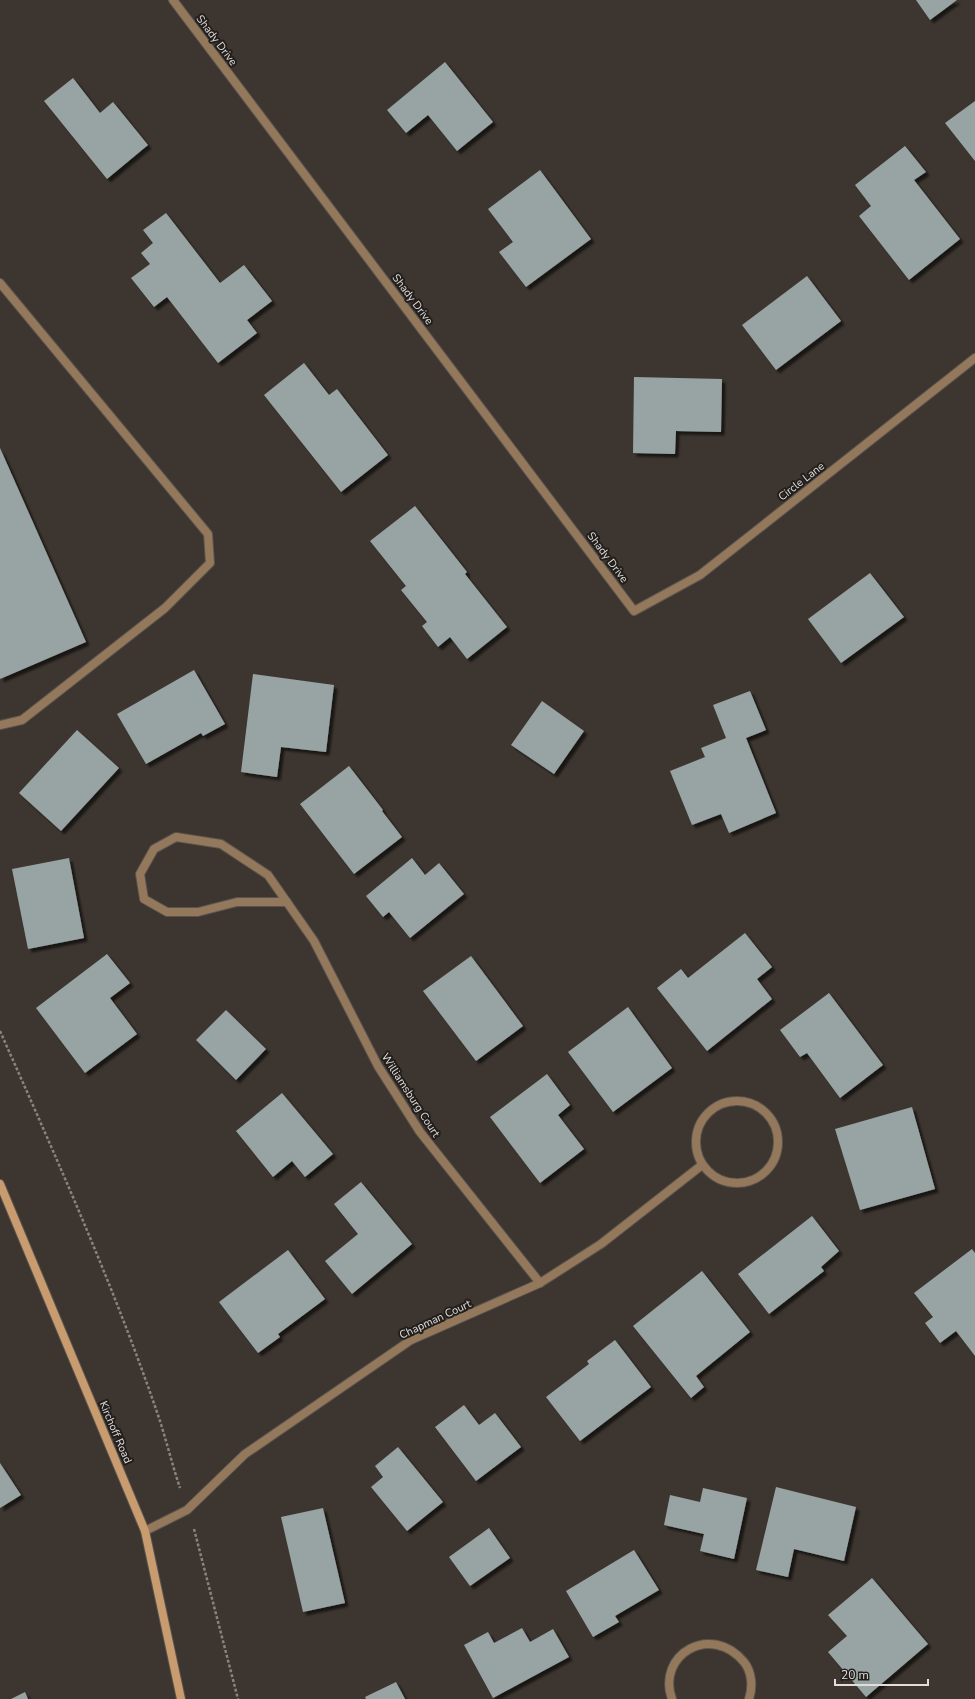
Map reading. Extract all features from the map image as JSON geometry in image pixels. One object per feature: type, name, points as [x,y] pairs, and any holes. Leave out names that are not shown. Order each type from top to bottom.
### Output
[{"type":"main road","name":"Kirchoff Road","points":[[0,1184],[145,1531],[181,1699]]},
{"type":"street","name":"Shady Drive","points":[[173,0],[634,611]]},
{"type":"street","points":[[0,282],[208,534],[210,563],[165,608],[22,720],[0,724]]},
{"type":"street","name":"Circle Lane","points":[[634,611],[700,575],[975,358]]},
{"type":"street","name":"Williamsburg Court","points":[[287,902],[237,902],[198,912],[167,912],[144,899],[140,874],[154,849],[176,837],[221,844],[268,875],[287,902],[314,941],[378,1066],[420,1132],[540,1283]]},
{"type":"street","points":[[728,1101],[748,1101],[759,1107],[770,1117],[775,1126],[778,1140],[777,1153],[771,1166],[758,1178],[744,1183],[725,1182],[707,1171],[702,1165],[695,1143],[697,1128],[700,1121],[710,1110],[728,1101]]},
{"type":"street","name":"Chapman Court","points":[[145,1531],[187,1510],[245,1454],[411,1340],[540,1283],[601,1244],[702,1165]]},
{"type":"street","points":[[672,1699],[670,1693],[670,1678],[673,1666],[682,1655],[697,1645],[712,1643],[724,1645],[736,1652],[748,1666],[752,1680],[749,1699]]},
{"type":"path","points":[[0,1031],[46,1136],[119,1312],[158,1416],[181,1492]]},
{"type":"path","points":[[194,1529],[238,1699]]},
{"type":"building","points":[[916,0],[957,0],[930,20]]},
{"type":"building","points":[[445,62],[493,122],[457,151],[428,115],[406,133],[387,110]]},
{"type":"building","points":[[73,78],[100,113],[113,102],[148,145],[107,179],[44,101]]},
{"type":"building","points":[[975,101],[975,161],[945,123]]},
{"type":"building","points":[[905,146],[926,172],[914,180],[960,239],[909,280],[859,216],[871,206],[855,185]]},
{"type":"building","points":[[540,170],[591,239],[526,287],[499,252],[513,242],[488,209]]},
{"type":"building","points":[[166,213],[220,283],[244,265],[272,301],[247,320],[257,333],[218,363],[167,297],[154,307],[131,278],[150,264],[141,253],[153,243],[143,230]]},
{"type":"building","points":[[807,276],[841,321],[776,370],[742,325]]},
{"type":"building","points":[[304,363],[329,395],[337,389],[388,455],[341,492],[264,395]]},
{"type":"building","points":[[634,377],[722,379],[721,432],[676,431],[675,454],[633,453]]},
{"type":"building","points":[[0,448],[86,642],[0,679]]},
{"type":"building","points":[[415,506],[467,572],[465,574],[507,627],[467,659],[450,637],[438,647],[422,626],[427,622],[401,590],[406,586],[370,541]]},
{"type":"building","points":[[870,573],[904,617],[841,663],[808,619]]},
{"type":"building","points":[[194,670],[225,724],[203,736],[201,733],[146,764],[117,714]]},
{"type":"building","points":[[253,674],[334,685],[326,752],[281,747],[277,777],[241,772]]},
{"type":"building","points":[[750,691],[766,730],[746,738],[776,813],[729,833],[721,814],[692,825],[670,771],[705,757],[701,748],[726,738],[713,705]]},
{"type":"building","points":[[542,701],[584,731],[554,774],[511,745]]},
{"type":"building","points":[[77,730],[119,768],[61,831],[19,793]]},
{"type":"building","points":[[349,766],[402,837],[354,874],[300,804]]},
{"type":"building","points":[[69,858],[84,938],[28,949],[12,869]]},
{"type":"building","points":[[412,858],[425,875],[439,863],[464,894],[410,938],[389,912],[383,917],[366,896]]},
{"type":"building","points":[[745,933],[772,967],[757,979],[772,999],[707,1051],[657,988],[681,969],[688,978]]},
{"type":"building","points":[[107,954],[130,983],[110,998],[137,1034],[85,1073],[36,1008]]},
{"type":"building","points":[[471,956],[523,1026],[476,1061],[423,991]]},
{"type":"building","points":[[829,993],[883,1065],[840,1098],[807,1053],[800,1057],[780,1030]]},
{"type":"building","points":[[628,1007],[672,1068],[613,1112],[568,1052]]},
{"type":"building","points":[[226,1010],[266,1049],[236,1080],[196,1040]]},
{"type":"building","points":[[547,1074],[570,1105],[558,1115],[584,1149],[540,1183],[490,1117]]},
{"type":"building","points":[[282,1093],[333,1154],[305,1177],[292,1161],[273,1177],[236,1131]]},
{"type":"building","points":[[912,1107],[935,1189],[860,1210],[835,1129]]},
{"type":"building","points":[[361,1182],[412,1244],[352,1294],[325,1261],[358,1234],[334,1204]]},
{"type":"building","points":[[812,1216],[839,1251],[821,1267],[824,1271],[769,1314],[738,1274]]},
{"type":"building","points":[[972,1249],[975,1253],[975,1356],[956,1331],[940,1343],[925,1323],[933,1317],[914,1293]]},
{"type":"building","points":[[288,1250],[325,1299],[278,1334],[280,1337],[258,1353],[219,1302]]},
{"type":"building","points":[[702,1271],[750,1332],[696,1376],[704,1387],[691,1398],[633,1326]]},
{"type":"building","points":[[615,1340],[651,1387],[580,1441],[546,1397],[589,1364],[587,1361]]},
{"type":"building","points":[[464,1405],[479,1425],[495,1413],[521,1447],[476,1481],[435,1427]]},
{"type":"building","points":[[398,1447],[443,1502],[407,1531],[371,1487],[383,1477],[375,1466]]},
{"type":"building","points":[[0,1463],[21,1495],[0,1508]]},
{"type":"building","points":[[776,1487],[856,1507],[844,1561],[794,1549],[788,1577],[756,1570]]},
{"type":"building","points":[[703,1488],[747,1498],[734,1559],[700,1551],[704,1534],[664,1525],[670,1495],[700,1502]]},
{"type":"building","points":[[323,1508],[345,1603],[303,1612],[281,1517]]},
{"type":"building","points":[[489,1528],[510,1558],[470,1586],[449,1557]]},
{"type":"building","points":[[634,1550],[659,1590],[615,1616],[619,1622],[593,1637],[566,1591]]},
{"type":"building","points":[[872,1578],[928,1644],[866,1697],[828,1652],[847,1636],[828,1615]]},
{"type":"building","points":[[522,1628],[530,1642],[553,1629],[569,1657],[493,1698],[464,1645],[488,1632],[494,1643]]},
{"type":"building","points":[[396,1682],[405,1699],[366,1699],[365,1697]]},
{"type":"building","points":[[25,1692],[28,1699],[11,1699]]}]
